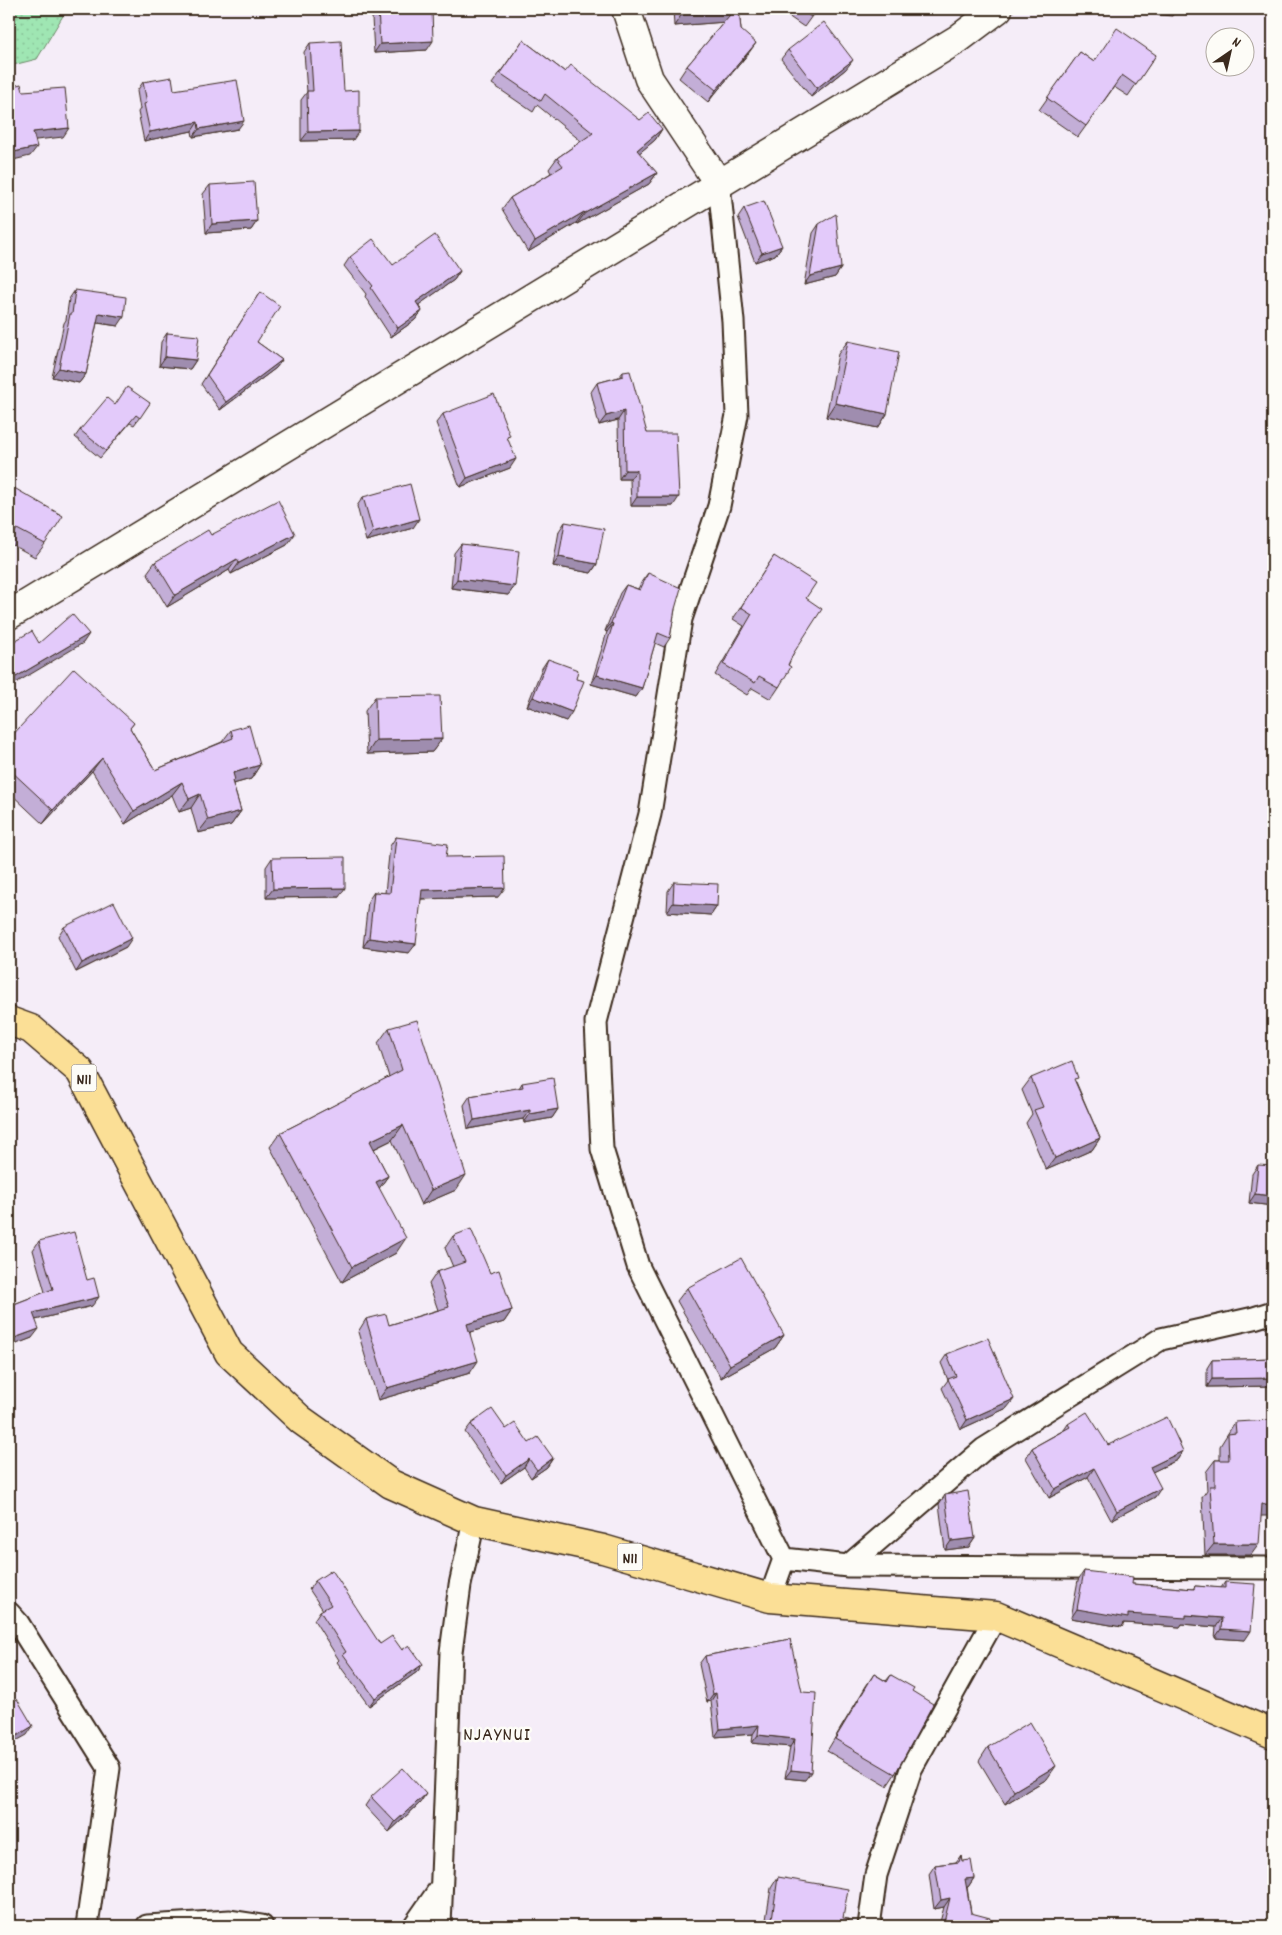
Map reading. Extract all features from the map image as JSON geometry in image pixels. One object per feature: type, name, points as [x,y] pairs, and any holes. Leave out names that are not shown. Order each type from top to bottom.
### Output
[{"type":"highway","name":"N11","points":[[9,1021],[31,1029],[80,1071],[229,1353],[301,1420],[391,1484],[474,1521],[603,1549],[770,1598],[996,1616],[1273,1734]]},
{"type":"main road","points":[[626,9],[649,79],[719,184]]},
{"type":"main road","points":[[9,616],[958,39],[998,9]]},
{"type":"street","points":[[719,184],[733,321],[736,415],[719,506],[682,618],[650,814],[596,1022],[602,1149],[638,1266],[784,1559],[770,1598]]},
{"type":"street","points":[[848,1566],[984,1449],[1161,1339],[1273,1312]]},
{"type":"street","points":[[440,1926],[452,1652],[460,1585],[474,1521]]},
{"type":"street","points":[[784,1559],[848,1566],[1273,1568]]},
{"type":"street","points":[[9,1613],[18,1623],[109,1768],[87,1926]]},
{"type":"street","points":[[869,1926],[876,1875],[911,1769],[996,1616]]},
{"type":"street","points":[[414,1926],[441,1887]]},
{"type":"street","points":[[147,1926],[230,1921],[262,1926]]},
{"type":"green space","points":[[9,9],[67,9],[37,59],[9,66]]},
{"type":"building","points":[[378,9],[432,9],[433,41],[380,44]]},
{"type":"building","points":[[682,9],[739,9],[741,30],[756,43],[716,90],[687,66],[734,10],[682,14]]},
{"type":"building","points":[[800,9],[817,9],[811,17]]},
{"type":"building","points":[[824,22],[853,60],[817,88],[788,50]]},
{"type":"building","points":[[1117,28],[1156,55],[1136,85],[1122,75],[1086,126],[1047,98],[1080,52],[1094,62]]},
{"type":"building","points":[[523,40],[565,72],[571,65],[640,120],[649,113],[662,129],[637,150],[657,173],[535,241],[510,198],[563,166],[557,158],[593,133],[545,94],[541,101],[500,73]]},
{"type":"building","points":[[341,41],[344,91],[359,90],[359,131],[308,132],[307,91],[313,91],[310,43]]},
{"type":"building","points":[[172,77],[174,90],[237,80],[244,121],[199,129],[198,122],[150,132],[144,104],[147,103],[143,82]]},
{"type":"building","points":[[21,84],[23,91],[65,88],[69,128],[33,132],[37,147],[9,153],[9,87]]},
{"type":"building","points":[[254,182],[257,221],[212,224],[210,185]]},
{"type":"building","points":[[764,201],[782,246],[762,253],[744,208]]},
{"type":"building","points":[[836,214],[841,268],[810,276],[819,224]]},
{"type":"building","points":[[435,235],[460,271],[416,302],[422,311],[398,328],[371,288],[373,286],[350,257],[373,239],[393,265]]},
{"type":"building","points":[[75,290],[126,297],[124,317],[99,313],[86,374],[59,368],[70,314],[72,314]]},
{"type":"building","points":[[260,292],[280,306],[257,342],[282,360],[226,402],[207,375]]},
{"type":"building","points":[[167,333],[199,336],[196,360],[165,357]]},
{"type":"building","points":[[848,341],[899,352],[887,414],[835,403]]},
{"type":"building","points":[[630,371],[647,433],[676,433],[679,497],[637,497],[637,470],[625,470],[624,411],[606,416],[597,383],[623,376],[623,372]]},
{"type":"building","points":[[127,387],[150,403],[140,418],[136,415],[106,451],[80,430],[107,398],[115,405]]},
{"type":"building","points":[[494,394],[510,436],[507,437],[516,459],[467,478],[443,414]]},
{"type":"building","points":[[410,484],[419,519],[373,532],[363,497]]},
{"type":"building","points":[[9,485],[63,516],[45,544],[17,529],[9,541]]},
{"type":"building","points":[[278,500],[295,534],[239,563],[237,559],[175,595],[155,562],[208,530],[211,535]]},
{"type":"building","points":[[565,522],[604,529],[597,564],[559,557]]},
{"type":"building","points":[[461,544],[519,551],[515,586],[457,579]]},
{"type":"building","points":[[774,556],[816,583],[806,598],[822,609],[793,654],[788,665],[791,667],[779,687],[759,676],[755,683],[723,664],[752,614],[741,607]]},
{"type":"building","points":[[648,573],[681,588],[670,638],[658,633],[642,688],[597,675],[613,624],[611,623],[626,585],[640,590]]},
{"type":"building","points":[[72,614],[89,634],[9,681],[9,644],[32,631],[39,643]]},
{"type":"building","points":[[548,659],[578,670],[576,679],[584,681],[572,712],[533,697]]},
{"type":"building","points":[[74,668],[134,723],[130,728],[155,770],[233,738],[231,730],[249,725],[260,765],[233,773],[235,780],[232,781],[241,811],[208,820],[200,794],[189,799],[182,782],[134,811],[102,758],[53,810],[9,769],[9,739]]},
{"type":"building","points":[[440,696],[442,739],[376,740],[375,697]]},
{"type":"building","points":[[396,837],[448,844],[446,857],[504,856],[505,888],[422,890],[416,944],[369,938],[374,892],[390,893]]},
{"type":"building","points":[[345,857],[345,888],[273,889],[272,858]]},
{"type":"building","points":[[674,882],[718,884],[717,906],[673,903]]},
{"type":"building","points":[[114,902],[132,938],[82,963],[64,927]]},
{"type":"building","points":[[417,1020],[466,1175],[431,1190],[403,1125],[370,1141],[388,1176],[376,1182],[406,1238],[352,1267],[280,1133],[402,1070],[389,1028]]},
{"type":"building","points":[[1072,1061],[1078,1078],[1074,1079],[1100,1138],[1055,1158],[1034,1110],[1043,1107],[1031,1078]]},
{"type":"building","points":[[553,1078],[558,1109],[530,1114],[530,1110],[474,1120],[470,1096],[523,1087],[522,1083]]},
{"type":"building","points":[[1258,1165],[1273,1166],[1273,1196],[1255,1194]]},
{"type":"building","points":[[471,1229],[490,1273],[499,1270],[512,1310],[467,1324],[478,1361],[387,1388],[366,1319],[386,1314],[389,1325],[449,1307],[437,1272],[465,1262],[453,1236]]},
{"type":"building","points":[[74,1232],[87,1280],[94,1278],[99,1297],[33,1313],[39,1329],[9,1340],[9,1306],[53,1289],[39,1241]]},
{"type":"building","points":[[741,1258],[784,1335],[730,1365],[687,1288]]},
{"type":"building","points":[[988,1338],[1014,1399],[967,1420],[948,1379],[956,1376],[947,1354]]},
{"type":"building","points":[[9,1342],[12,1354],[9,1355]]},
{"type":"building","points":[[1273,1358],[1273,1378],[1212,1379],[1212,1360]]},
{"type":"building","points":[[492,1409],[506,1429],[515,1423],[529,1443],[538,1437],[553,1458],[537,1470],[529,1459],[506,1475],[471,1424]]},
{"type":"building","points":[[1087,1412],[1108,1445],[1167,1417],[1183,1451],[1150,1467],[1161,1488],[1117,1511],[1094,1468],[1055,1489],[1032,1448],[1070,1427],[1068,1424]]},
{"type":"building","points":[[1270,1420],[1271,1431],[1273,1431],[1273,1504],[1262,1504],[1259,1544],[1214,1544],[1210,1486],[1215,1486],[1215,1460],[1229,1460],[1228,1434],[1236,1433],[1235,1422]]},
{"type":"building","points":[[968,1491],[975,1538],[951,1541],[945,1495]]},
{"type":"building","points":[[332,1570],[380,1644],[392,1636],[402,1650],[409,1645],[423,1664],[375,1698],[343,1654],[346,1652],[320,1611],[331,1605],[315,1581]]},
{"type":"building","points":[[1084,1571],[1133,1577],[1132,1584],[1194,1589],[1195,1586],[1225,1588],[1225,1582],[1255,1584],[1251,1631],[1221,1629],[1222,1618],[1186,1615],[1186,1618],[1128,1614],[1128,1618],[1077,1609]]},
{"type":"building","points":[[790,1639],[802,1692],[816,1693],[811,1772],[791,1770],[795,1739],[758,1735],[759,1725],[720,1729],[716,1693],[713,1694],[705,1656]]},
{"type":"building","points":[[874,1674],[887,1682],[891,1675],[914,1688],[912,1691],[933,1704],[895,1774],[835,1739]]},
{"type":"building","points":[[17,1699],[33,1726],[10,1740],[9,1703]]},
{"type":"building","points":[[1030,1722],[1056,1766],[1014,1791],[988,1747]]},
{"type":"building","points":[[403,1768],[426,1794],[395,1822],[371,1797]]},
{"type":"building","points":[[961,1855],[962,1861],[971,1860],[974,1878],[965,1879],[971,1913],[990,1918],[988,1926],[943,1926],[950,1898],[941,1900],[935,1865],[959,1862]]},
{"type":"building","points":[[778,1877],[848,1889],[843,1918],[849,1919],[847,1926],[771,1926]]},
{"type":"district","name":"NJAYNUI","points":[[497,1733]]}]
